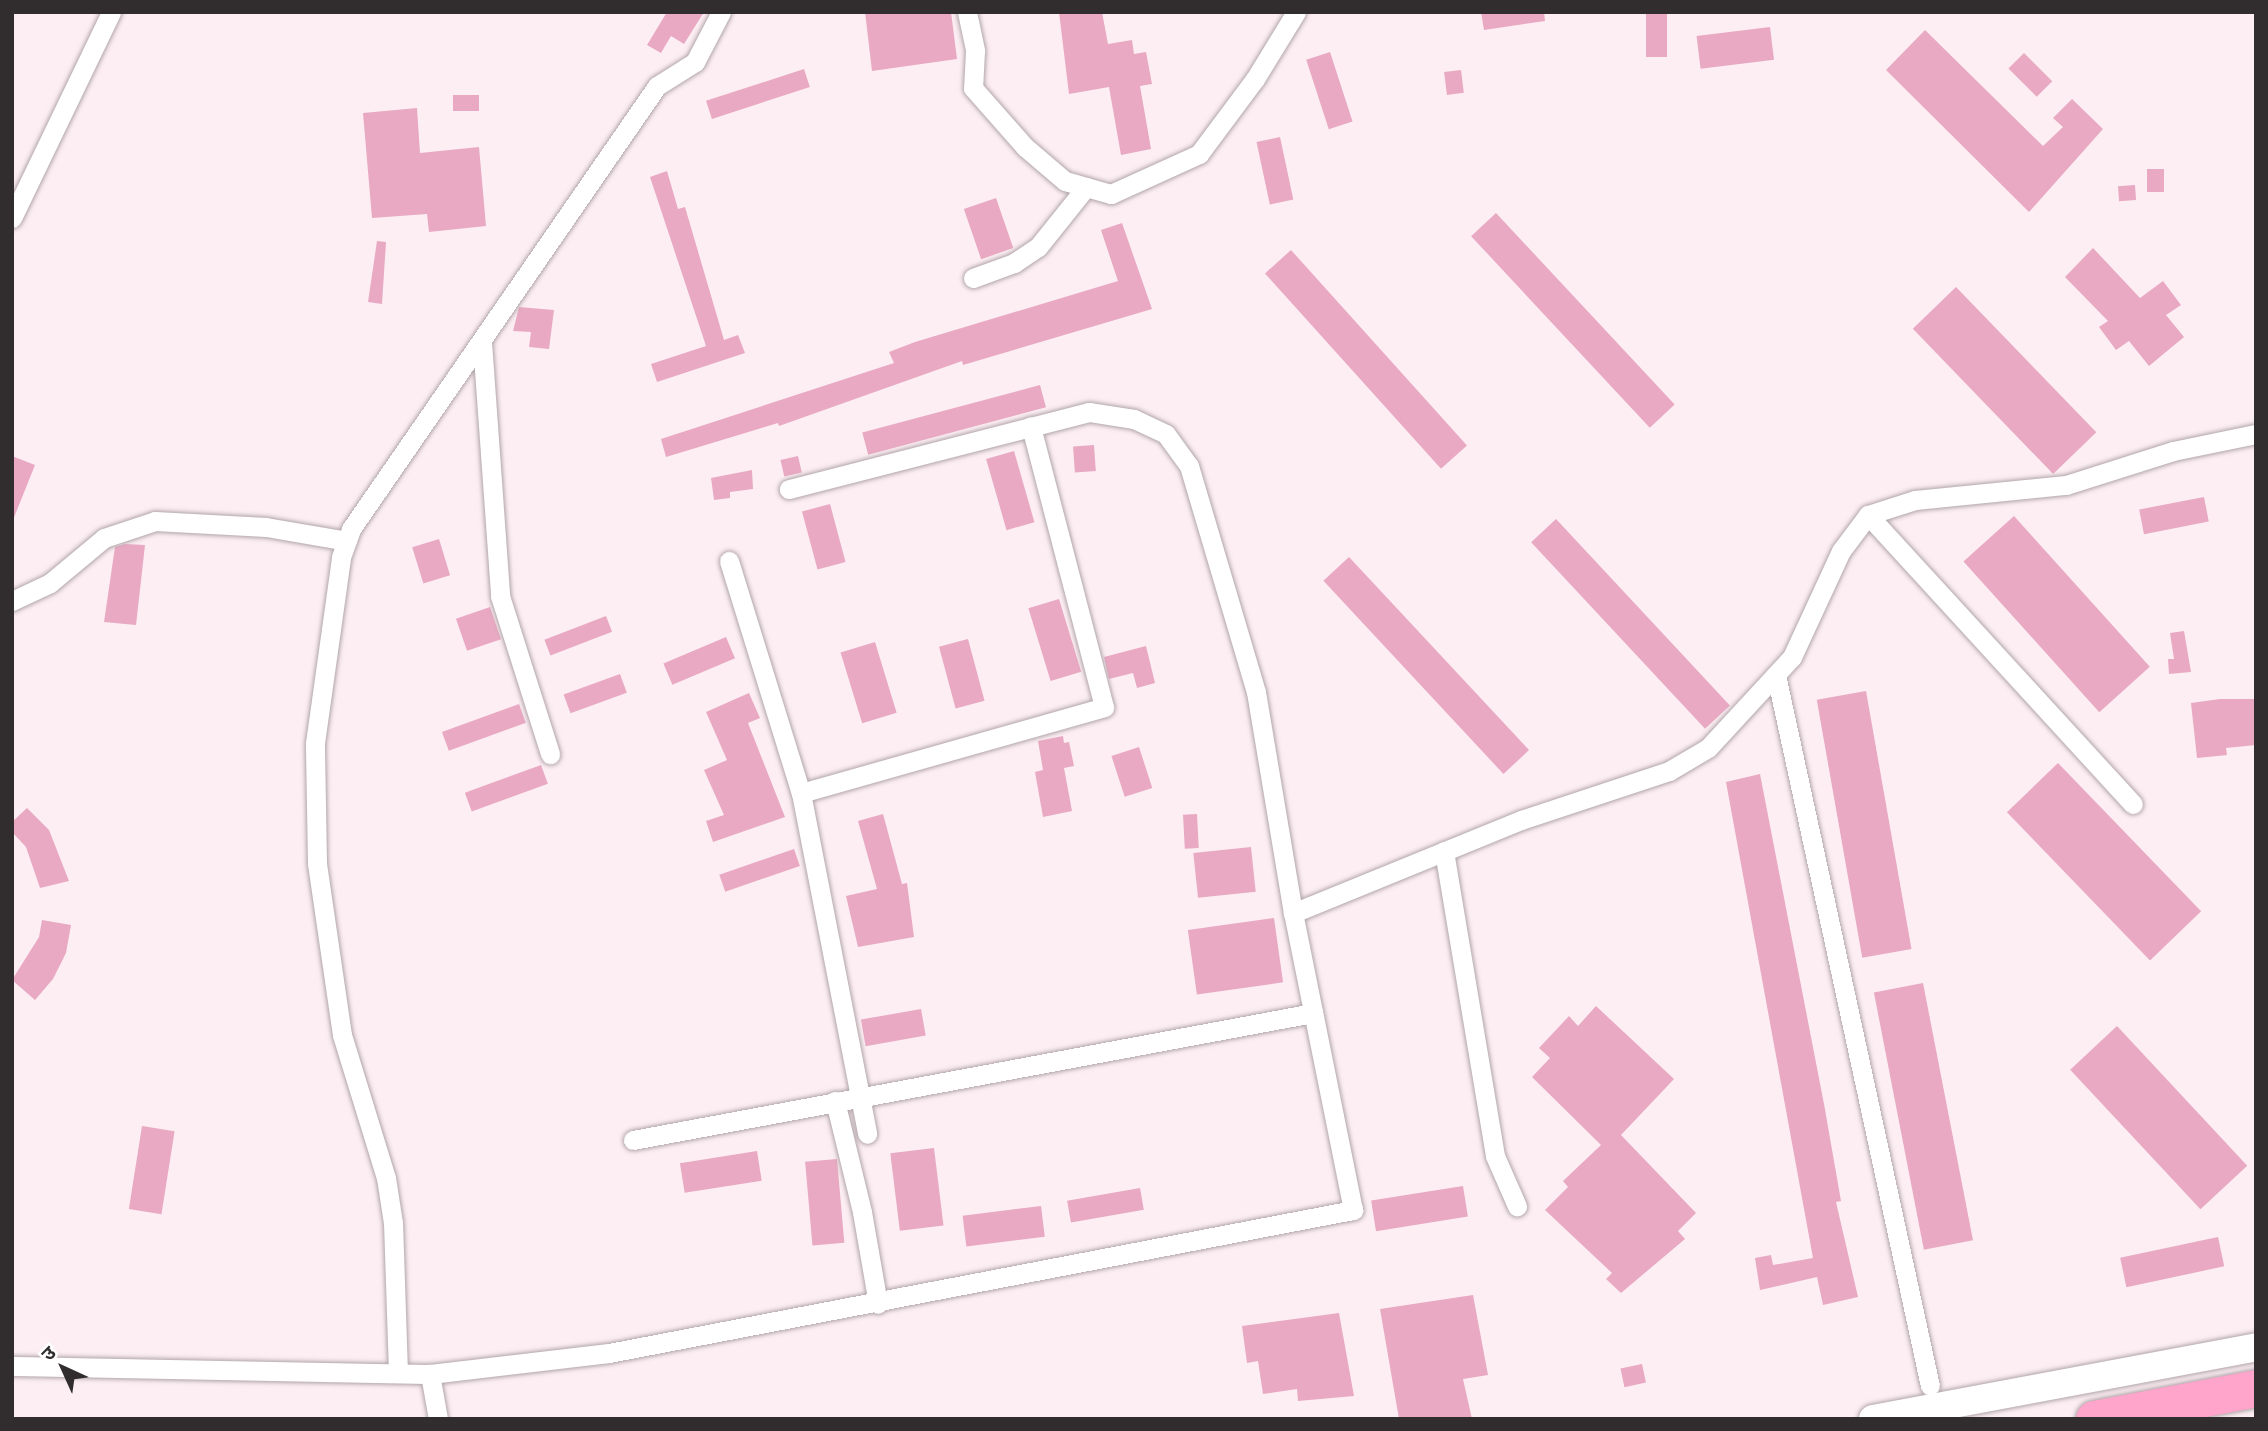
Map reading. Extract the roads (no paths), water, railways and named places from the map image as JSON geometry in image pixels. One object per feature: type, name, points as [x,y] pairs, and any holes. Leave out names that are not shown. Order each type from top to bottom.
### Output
[{"type":"highway","points":[[2094,1419],[2256,1388]]},
{"type":"street","points":[[12,218],[111,12]]},
{"type":"street","points":[[398,1373],[394,1223],[386,1178],[342,1035],[317,863],[315,743],[347,541],[657,86],[695,62],[721,12]]},
{"type":"street","points":[[967,12],[975,51],[973,88],[1025,147],[1065,181],[1111,194],[1199,154],[1255,79],[1296,12]]},
{"type":"street","points":[[973,278],[1014,263],[1038,247],[1086,187]]},
{"type":"street","points":[[481,342],[500,596],[551,754]]},
{"type":"street","points":[[12,1366],[429,1374],[609,1353],[878,1304],[1353,1210],[1293,913],[1256,692],[1189,466],[1166,434],[1134,419],[1089,412],[789,489]]},
{"type":"street","points":[[801,793],[1104,707],[1031,426]]},
{"type":"street","points":[[1293,913],[1444,851],[1669,771],[1707,748],[1792,657],[1841,551],[1868,515],[1915,500],[2066,485],[2173,452],[2256,434]]},
{"type":"street","points":[[1868,515],[2133,804]]},
{"type":"street","points":[[12,601],[50,583],[104,538],[155,521],[266,527],[347,541]]},
{"type":"street","points":[[729,561],[801,793],[867,1134]]},
{"type":"street","points":[[1776,675],[1930,1385]]},
{"type":"street","points":[[1444,851],[1495,1156],[1517,1206]]},
{"type":"street","points":[[633,1140],[1313,1013]]},
{"type":"street","points":[[835,1101],[862,1212],[878,1304]]},
{"type":"street","points":[[1873,1419],[2256,1346]]},
{"type":"street","points":[[429,1374],[438,1419]]}]
